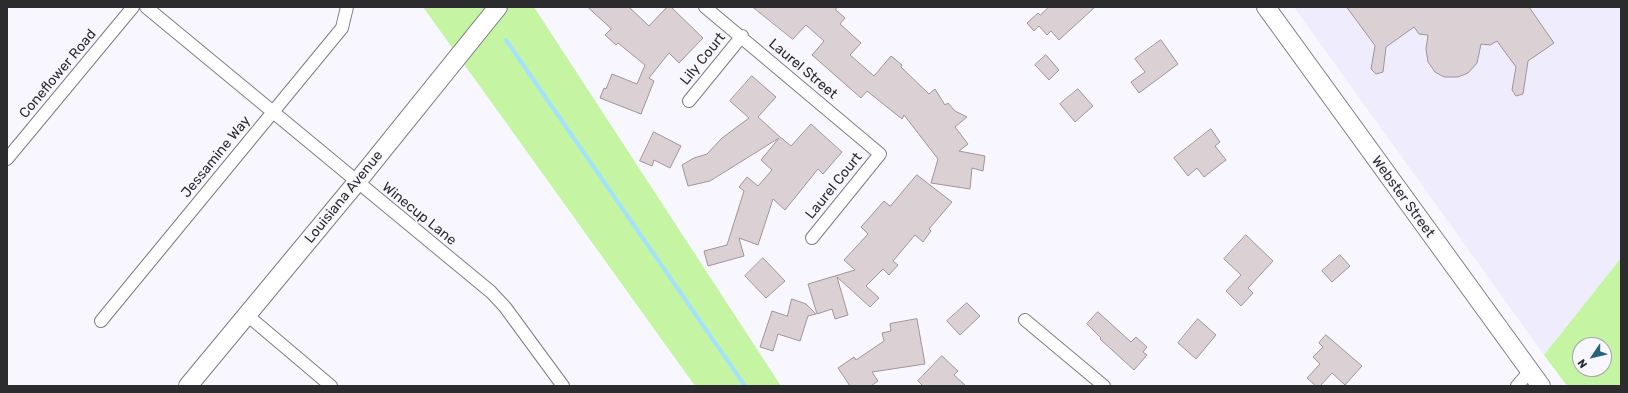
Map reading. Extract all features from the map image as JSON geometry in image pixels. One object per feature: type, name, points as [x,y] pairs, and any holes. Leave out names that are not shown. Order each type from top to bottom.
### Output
[{"type":"street","name":"Coneflower Road","points":[[7,159],[133,7]]},
{"type":"street","name":"Winecup Lane","points":[[146,7],[491,292],[505,307],[562,386]]},
{"type":"street","name":"Jessamine Way","points":[[101,321],[342,28],[347,7]]},
{"type":"street","name":"Louisiana Avenue","points":[[188,386],[357,182],[498,7]]},
{"type":"street","name":"Laurel Street","points":[[705,7],[742,36],[880,154]]},
{"type":"street","name":"Webster Street","points":[[1266,7],[1541,386]]},
{"type":"street","name":"Lily Court","points":[[689,101],[742,36]]},
{"type":"street","name":"Laurel Court","points":[[812,238],[880,154]]},
{"type":"street","points":[[247,315],[331,386]]},
{"type":"street","points":[[1025,320],[1104,386]]},
{"type":"street","points":[[1517,386],[1530,371]]},
{"type":"shaded area","points":[[1294,7],[1621,7],[1621,258],[1544,355]]},
{"type":"green space","points":[[423,7],[534,7],[781,386],[695,386]]},
{"type":"green space","points":[[1621,258],[1621,386],[1567,386],[1544,355]]},
{"type":"building","points":[[588,7],[629,7],[649,26],[667,7],[671,7],[703,38],[679,63],[669,53],[649,78],[654,81],[641,114],[600,98],[604,88],[606,89],[612,74],[637,84],[645,65],[618,43],[616,45],[605,35],[611,29]]},
{"type":"building","points":[[753,7],[836,7],[836,10],[845,18],[840,24],[861,43],[850,55],[874,76],[891,56],[902,65],[901,67],[929,94],[935,89],[945,105],[948,103],[955,111],[967,117],[955,127],[968,144],[959,151],[985,156],[983,171],[972,168],[970,189],[931,183],[938,159],[904,115],[902,119],[867,91],[861,98],[812,55],[824,41],[806,25],[793,39]]},
{"type":"building","points":[[1049,7],[1095,7],[1059,40],[1051,31],[1047,35],[1039,26],[1034,31],[1027,23],[1038,13],[1040,15]]},
{"type":"building","points":[[1347,7],[1529,7],[1554,43],[1528,61],[1523,94],[1516,96],[1512,90],[1516,67],[1497,41],[1490,45],[1481,44],[1477,63],[1468,73],[1458,77],[1444,77],[1435,72],[1428,62],[1426,49],[1428,35],[1419,34],[1414,27],[1386,47],[1383,72],[1376,74],[1371,69],[1375,46]]},
{"type":"building","points":[[1161,40],[1178,64],[1139,93],[1131,82],[1145,72],[1135,59]]},
{"type":"building","points":[[1046,55],[1059,70],[1049,80],[1035,65]]},
{"type":"building","points":[[752,76],[776,97],[758,117],[780,137],[791,146],[811,124],[842,152],[823,174],[818,169],[785,210],[773,199],[758,245],[739,238],[744,256],[708,266],[704,251],[727,245],[744,191],[739,187],[747,177],[758,186],[772,170],[761,160],[779,138],[710,181],[688,186],[682,165],[694,158],[707,154],[722,138],[749,118],[730,101]]},
{"type":"building","points":[[1078,89],[1093,106],[1075,122],[1060,104]]},
{"type":"building","points":[[1211,129],[1220,142],[1215,146],[1226,160],[1204,177],[1197,168],[1188,176],[1174,158]]},
{"type":"building","points":[[654,132],[681,146],[670,168],[654,160],[652,166],[640,161]]},
{"type":"building","points":[[917,175],[952,202],[929,229],[931,231],[923,242],[915,235],[893,261],[898,265],[889,275],[883,269],[866,286],[879,298],[870,307],[837,277],[848,315],[835,319],[832,309],[817,314],[808,284],[855,270],[844,260],[868,234],[861,227],[884,201],[890,206]]},
{"type":"building","points":[[1246,235],[1273,261],[1248,288],[1253,293],[1241,306],[1226,291],[1241,275],[1224,259]]},
{"type":"building","points":[[1340,255],[1350,266],[1332,282],[1322,271]]},
{"type":"building","points":[[763,258],[785,281],[766,298],[745,276]]},
{"type":"building","points":[[792,299],[806,304],[816,314],[808,316],[800,341],[778,334],[773,351],[760,347],[772,311],[787,316]]},
{"type":"building","points":[[967,303],[980,316],[960,335],[947,321]]},
{"type":"building","points":[[1098,312],[1131,342],[1136,337],[1147,347],[1143,352],[1147,355],[1134,370],[1100,339],[1101,338],[1087,324]]},
{"type":"building","points":[[917,319],[925,364],[872,372],[878,381],[871,386],[850,386],[838,368],[854,357],[856,360],[884,341],[882,333],[891,331],[890,324]]},
{"type":"building","points":[[1198,319],[1216,335],[1196,359],[1178,343]]},
{"type":"building","points":[[1326,335],[1362,366],[1345,385],[1332,373],[1320,386],[1316,386],[1307,378],[1320,364],[1313,357],[1323,347],[1319,343]]},
{"type":"building","points":[[942,356],[958,371],[954,375],[966,386],[923,386],[918,381]]},
{"type":"waterway","points":[[506,40],[745,386]]}]
